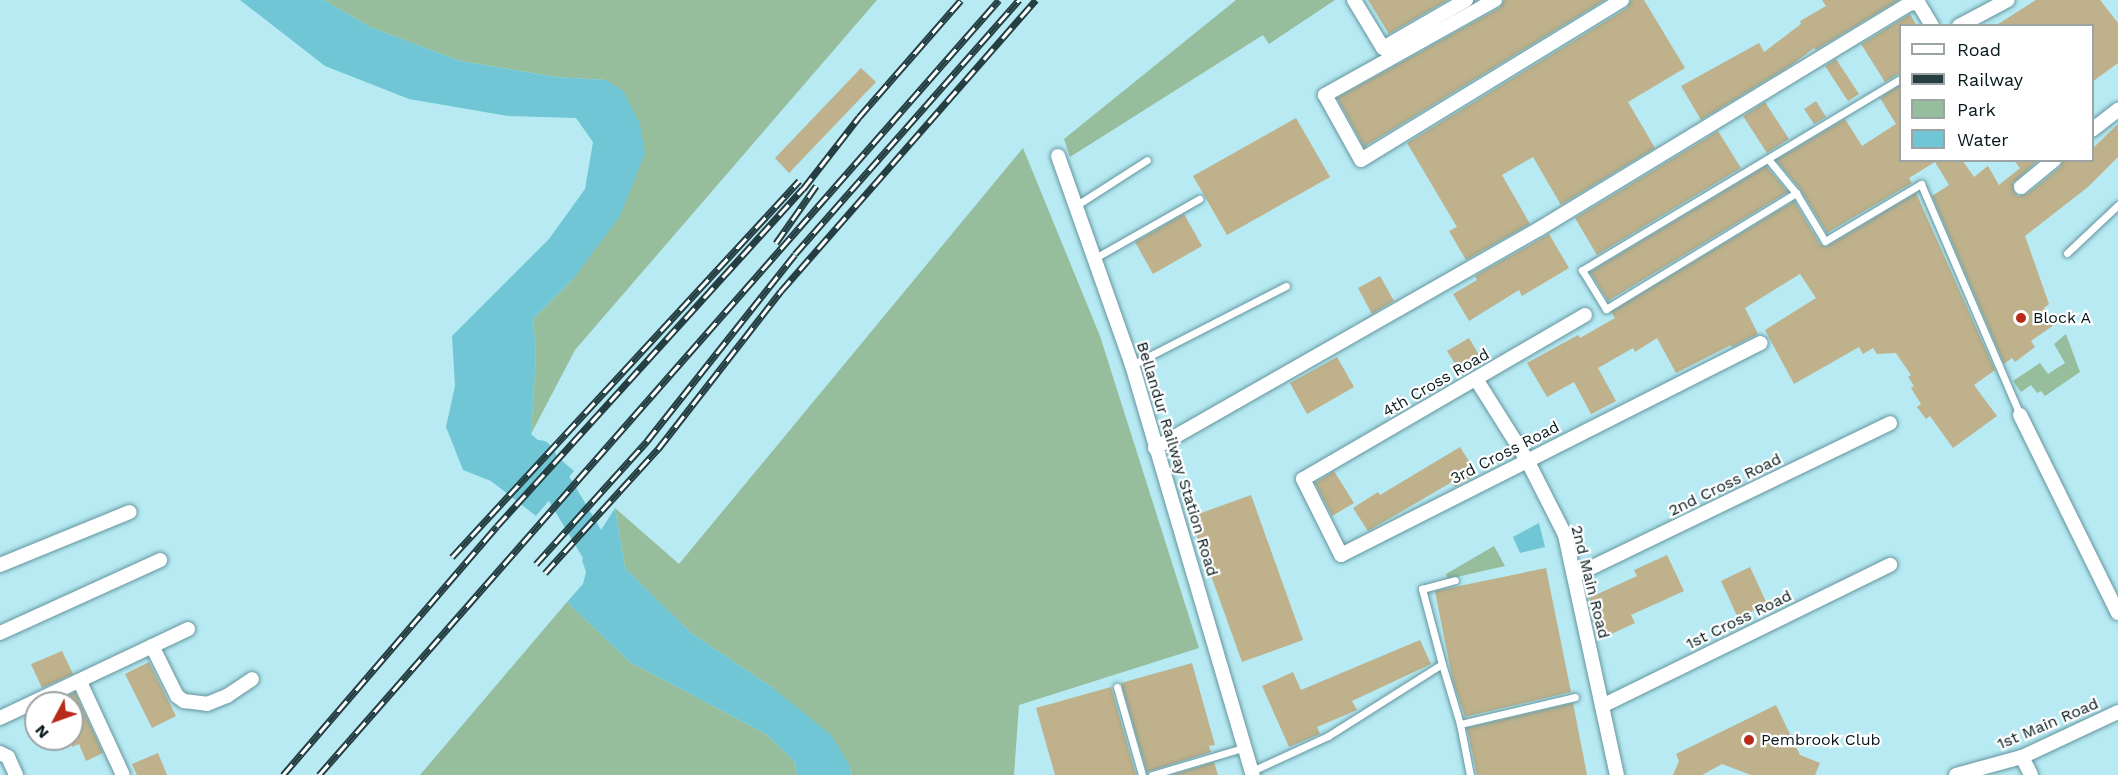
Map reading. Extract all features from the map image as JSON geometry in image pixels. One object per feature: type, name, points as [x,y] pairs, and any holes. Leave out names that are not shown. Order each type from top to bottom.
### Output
[{"type":"street","points":[[1354,0],[1383,48],[1466,0]]},
{"type":"street","points":[[1495,0],[1325,95],[1361,159],[1622,0]]},
{"type":"street","points":[[1967,24],[1984,20],[2008,0]]},
{"type":"street","points":[[1155,448],[1539,229],[1911,3],[1919,4],[1931,24]]},
{"type":"street","points":[[2094,128],[2118,110]]},
{"type":"street","name":"Bellandur Railway Station Road","points":[[1058,156],[1132,365],[1253,773]]},
{"type":"street","points":[[2021,187],[2052,162]]},
{"type":"street","name":"4th Cross Road","points":[[1303,478],[1585,315]]},
{"type":"street","name":"3rd Cross Road","points":[[1303,478],[1341,555],[1760,343]]},
{"type":"street","name":"2nd Main Road","points":[[1476,380],[1527,460],[1565,535],[1617,775]]},
{"type":"street","points":[[2020,415],[2118,613]]},
{"type":"street","name":"2nd Cross Road","points":[[1574,576],[1890,423]]},
{"type":"street","points":[[0,565],[130,512]]},
{"type":"street","points":[[0,633],[160,560]]},
{"type":"street","name":"1st Cross Road","points":[[1602,706],[1890,565]]},
{"type":"street","points":[[0,718],[188,629]]},
{"type":"street","points":[[152,646],[177,696],[184,701],[207,704],[227,696],[252,679]]},
{"type":"street","points":[[80,682],[123,775]]},
{"type":"street","name":"1st Main Road","points":[[1956,775],[2022,757],[2118,712]]},
{"type":"street","points":[[0,753],[8,757],[16,775]]},
{"type":"street","points":[[2022,757],[2031,775]]},
{"type":"lane","points":[[1796,193],[1606,309],[1582,270],[1899,80]]},
{"type":"lane","points":[[1768,159],[1796,193],[1825,240],[1921,184],[2020,415]]},
{"type":"lane","points":[[1077,205],[1147,160]]},
{"type":"lane","points":[[1095,258],[1199,199]]},
{"type":"lane","points":[[2067,253],[2118,206]]},
{"type":"lane","points":[[1132,365],[1286,286]]},
{"type":"lane","points":[[1455,580],[1422,589],[1460,724],[1470,775]]},
{"type":"lane","points":[[1253,773],[1328,736],[1442,664]]},
{"type":"lane","points":[[1117,687],[1143,775]]},
{"type":"lane","points":[[1460,724],[1575,697]]},
{"type":"lane","points":[[1152,775],[1246,747]]},
{"type":"green space","points":[[324,0],[877,0],[575,350],[531,434],[536,353],[533,319],[573,279],[606,80],[556,77],[460,61],[370,27]]},
{"type":"green space","points":[[1236,0],[1335,0],[1269,44],[1263,35],[1070,157],[1064,139]]},
{"type":"green space","points":[[1023,148],[1100,336],[1199,648],[1019,705],[1014,775],[851,775],[850,766],[773,688],[691,633],[625,568],[615,508],[679,564]]},
{"type":"green space","points":[[2066,334],[2080,372],[2045,396],[2041,391],[2037,393],[2031,385],[2021,392],[2013,381],[2040,363],[2048,374],[2065,363],[2054,344]]},
{"type":"green space","points":[[1494,546],[1505,566],[1448,579],[1446,574]]},
{"type":"green space","points":[[567,602],[630,662],[766,734],[794,761],[797,775],[420,775]]},
{"type":"water","points":[[240,0],[324,0],[370,27],[460,61],[556,77],[606,80],[623,91],[640,124],[645,153],[620,216],[573,279],[533,319],[536,353],[531,434],[574,471],[536,516],[491,481],[463,470],[446,427],[455,386],[452,336],[549,239],[585,189],[593,142],[576,118],[508,116],[409,99],[325,66]]},
{"type":"water","points":[[615,508],[625,568],[691,633],[773,688],[831,735],[850,766],[851,775],[797,775],[794,761],[766,734],[630,662],[567,602],[583,584],[586,572],[582,560]]},
{"type":"water","points":[[1539,523],[1545,547],[1520,553],[1513,537]]},
{"type":"building","points":[[1368,0],[1448,0],[1389,34]]},
{"type":"building","points":[[1504,0],[1605,0],[1364,147],[1337,98],[1499,8]]},
{"type":"building","points":[[1631,0],[1644,0],[1685,68],[1628,102],[1655,148],[1561,205],[1533,157],[1502,175],[1530,224],[1466,260],[1449,231],[1457,227],[1407,143],[1627,8]]},
{"type":"building","points":[[1822,0],[1899,0],[1816,50],[1814,48],[1793,64],[1701,120],[1681,86],[1759,43],[1764,52],[1801,24],[1800,21],[1826,6]]},
{"type":"building","points":[[2036,0],[2100,0],[2118,23],[2118,63],[2094,81],[2094,24],[1998,24]]},
{"type":"building","points":[[1910,14],[1916,24],[1899,24],[1899,74],[1885,82],[1861,44]]},
{"type":"building","points":[[1836,59],[1859,94],[1848,101],[1825,66]]},
{"type":"building","points":[[861,68],[876,82],[789,173],[775,158]]},
{"type":"building","points":[[1899,86],[1899,162],[1935,162],[1909,178],[1912,183],[1827,233],[1800,189],[1776,160],[1845,119],[1862,146],[1896,124],[1880,98]]},
{"type":"building","points":[[1816,101],[1826,117],[1814,124],[1804,109]]},
{"type":"building","points":[[1765,102],[1789,139],[1767,153],[1743,116]]},
{"type":"building","points":[[1296,118],[1330,177],[1227,235],[1193,176]]},
{"type":"building","points":[[2118,124],[2118,157],[2088,187],[2025,236],[2049,304],[2044,308],[2054,325],[2031,341],[2035,347],[2015,362],[2012,358],[2004,364],[1932,196],[1949,185],[1935,162],[1963,162],[1974,177],[1988,166],[1999,185],[2020,168],[2016,162],[2037,162],[2013,183],[2014,192],[2018,196],[2027,194],[2060,167],[2062,162],[2094,162],[2094,147]]},
{"type":"building","points":[[1718,131],[1741,168],[1597,255],[1575,218]]},
{"type":"building","points":[[1766,166],[1788,192],[1608,301],[1590,272]]},
{"type":"building","points":[[1916,193],[1995,370],[1974,385],[1997,416],[1953,448],[1930,416],[1926,419],[1917,407],[1921,404],[1911,388],[1914,386],[1908,377],[1911,375],[1896,353],[1877,354],[1873,348],[1863,354],[1859,347],[1794,384],[1765,330],[1816,298],[1800,274],[1745,308],[1758,334],[1732,347],[1731,345],[1676,373],[1657,338],[1635,352],[1633,348],[1598,368],[1616,401],[1591,414],[1574,382],[1547,397],[1527,363],[1578,335],[1580,338],[1615,318],[1611,312],[1794,201],[1820,244],[1826,247]]},
{"type":"building","points":[[1184,214],[1202,246],[1153,274],[1135,242]]},
{"type":"building","points":[[1549,234],[1569,268],[1522,296],[1519,290],[1469,321],[1453,294],[1477,280],[1475,276]]},
{"type":"building","points":[[1380,276],[1394,301],[1372,314],[1358,288]]},
{"type":"building","points":[[1469,338],[1482,360],[1461,373],[1447,351]]},
{"type":"building","points":[[1337,357],[1354,387],[1307,414],[1290,383]]},
{"type":"building","points":[[1460,447],[1477,474],[1455,487],[1452,482],[1368,531],[1353,508],[1378,492],[1380,495]]},
{"type":"building","points":[[1334,471],[1354,503],[1332,516],[1315,483]]},
{"type":"building","points":[[1251,495],[1303,640],[1242,662],[1190,517]]},
{"type":"building","points":[[1667,555],[1684,591],[1631,615],[1635,623],[1607,636],[1589,598],[1637,576],[1634,570]]},
{"type":"building","points":[[1750,567],[1767,604],[1738,618],[1721,581]]},
{"type":"building","points":[[1546,568],[1571,692],[1465,717],[1453,682],[1435,591]]},
{"type":"building","points":[[1420,640],[1431,664],[1352,701],[1357,710],[1317,727],[1320,734],[1289,747],[1262,686],[1293,672],[1301,690]]},
{"type":"building","points":[[62,651],[73,674],[42,688],[31,664]]},
{"type":"building","points":[[149,662],[176,716],[152,728],[125,674]]},
{"type":"building","points":[[1192,663],[1215,745],[1209,746],[1211,752],[1147,772],[1121,683]]},
{"type":"building","points":[[1111,687],[1136,775],[1055,775],[1036,708]]},
{"type":"building","points":[[1573,703],[1587,775],[1477,775],[1467,728]]},
{"type":"building","name":"Pembrook Club","points":[[1776,705],[1800,755],[1820,763],[1815,775],[1751,775],[1722,764],[1702,775],[1673,775],[1679,761],[1676,754]]},
{"type":"building","points":[[84,712],[103,753],[86,761],[82,751],[84,751]]},
{"type":"building","points":[[158,753],[167,775],[137,775],[132,764]]},
{"type":"building","points":[[1214,762],[1218,775],[1172,775]]},
{"type":"waterway","points":[[539,455],[613,579]]},
{"type":"railway","points":[[283,775],[497,526],[803,189],[859,117],[961,0]]},
{"type":"railway","points":[[319,775],[999,0]]},
{"type":"railway","points":[[536,564],[647,441],[795,254],[1019,0]]},
{"type":"railway","points":[[545,573],[658,449],[781,291],[1036,0]]},
{"type":"railway","points":[[452,557],[799,181]]},
{"type":"railway","points":[[776,243],[816,186]]},
{"type":"place","name":"Block A","points":[[2021,318]]},
{"type":"place","name":"Pembrook Club","points":[[1749,740]]}]
